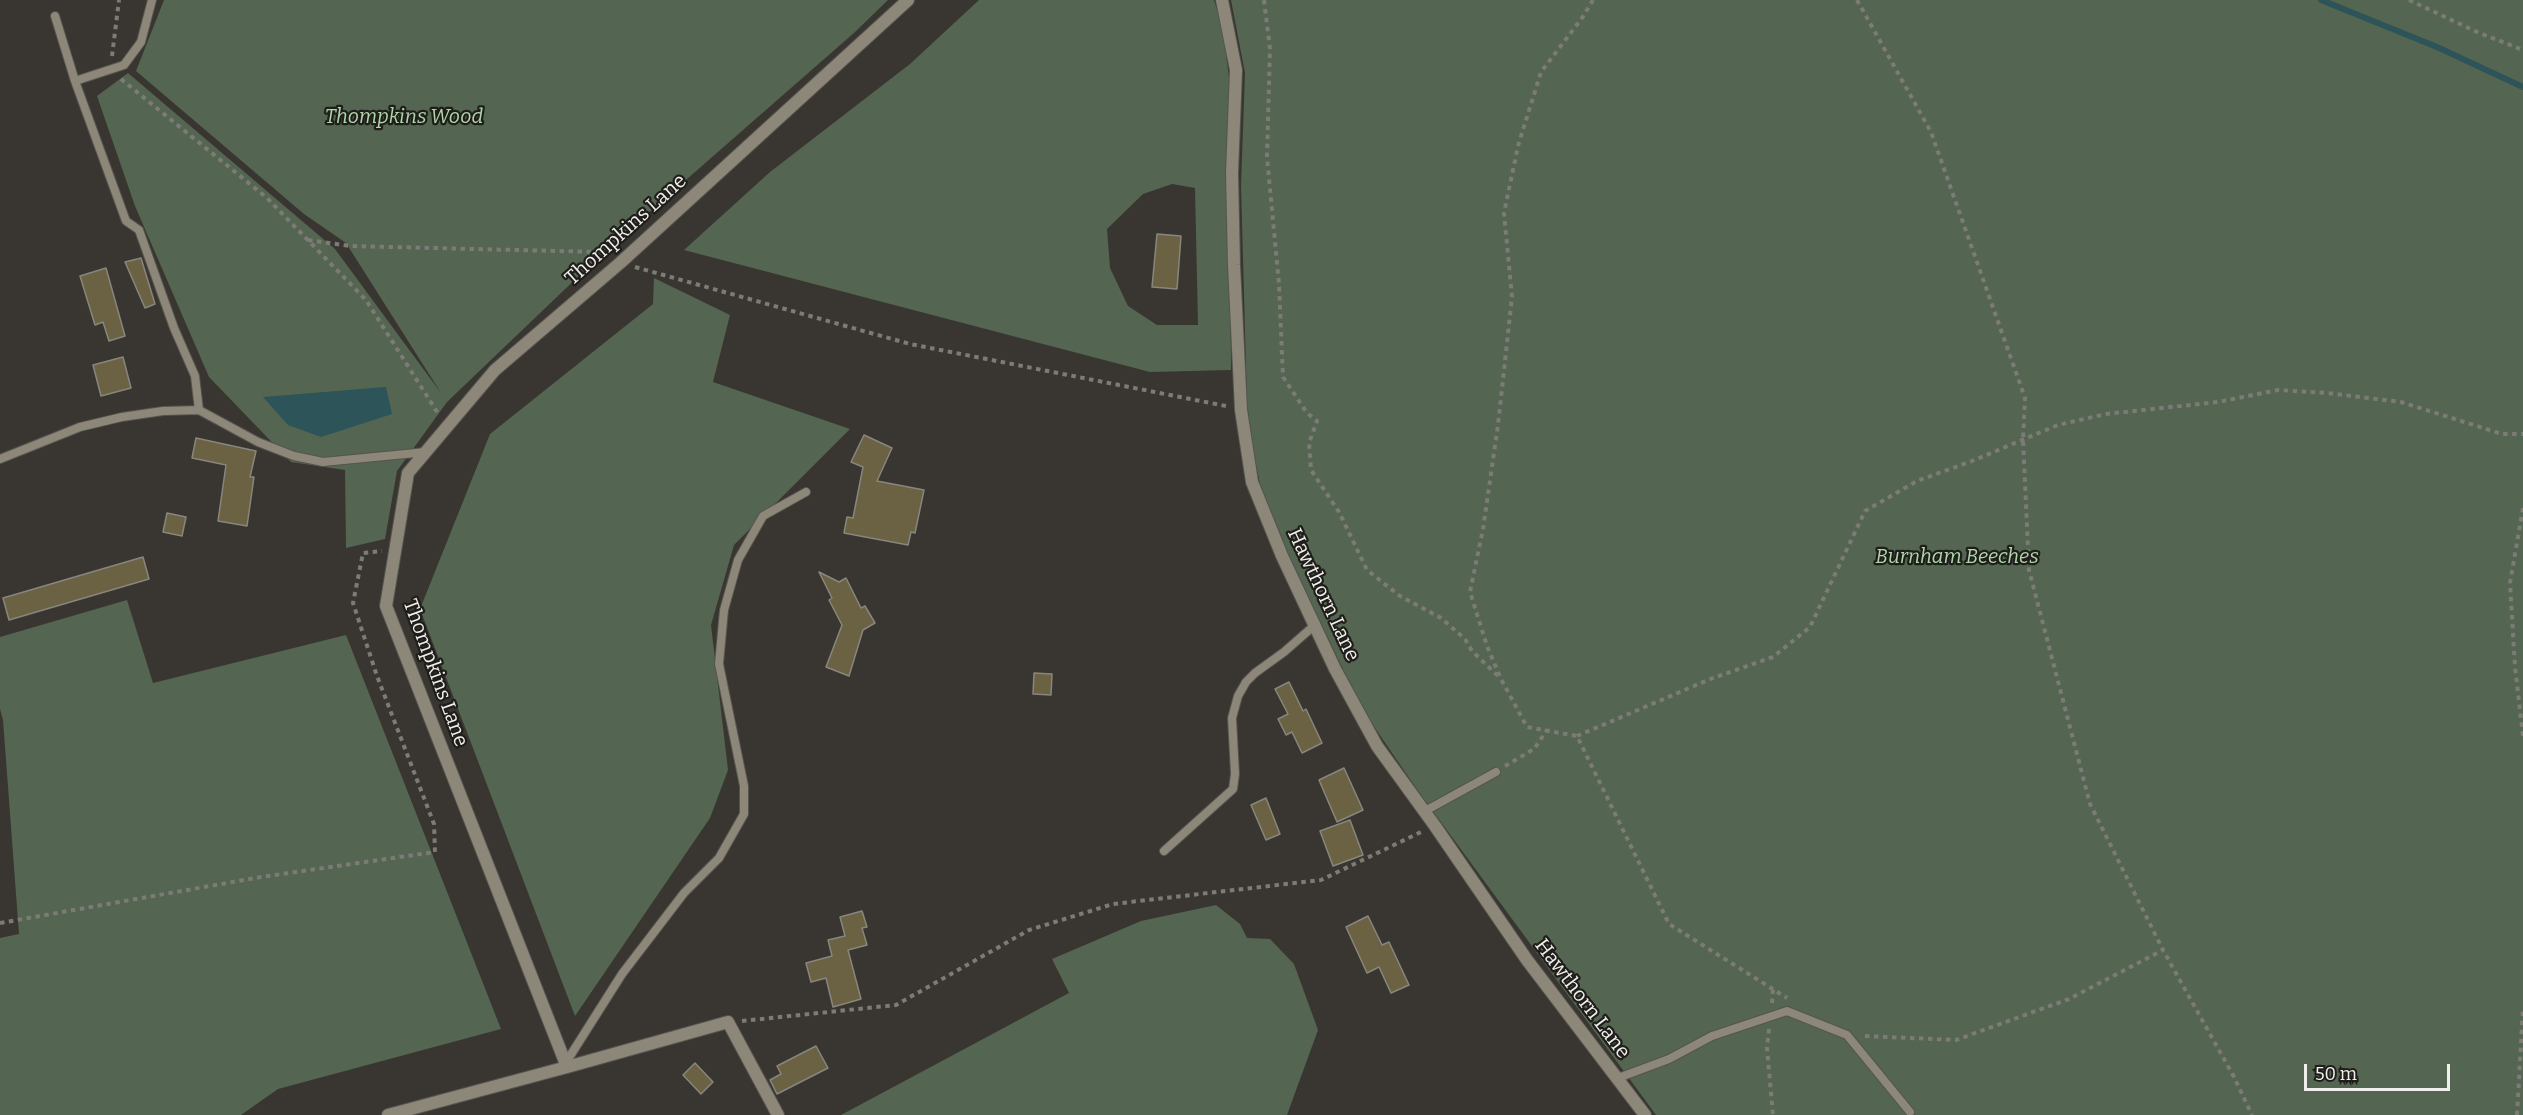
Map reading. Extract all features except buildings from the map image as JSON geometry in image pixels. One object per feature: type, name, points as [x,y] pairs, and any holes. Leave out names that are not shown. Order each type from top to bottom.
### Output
[{"type":"street","name":"Thompkins Lane","points":[[566,1065],[386,606],[408,473],[495,370],[620,263],[908,0]]},
{"type":"street","name":"Hawthorn Lane","points":[[1222,0],[1236,70],[1232,184],[1241,410],[1252,482],[1282,556],[1316,624],[1335,669],[1377,746],[1435,825],[1527,960],[1646,1115]]},
{"type":"street","points":[[388,1115],[728,1022],[778,1115]]},
{"type":"lane","points":[[75,81],[124,65],[141,42],[152,0]]},
{"type":"lane","points":[[56,16],[75,81],[126,221],[140,230],[174,328],[195,376],[199,410]]},
{"type":"lane","points":[[0,459],[80,427],[122,417],[163,411],[199,410],[258,442],[294,456],[323,462],[426,452]]},
{"type":"lane","points":[[566,1065],[622,974],[684,893],[719,858],[744,814],[744,786],[719,664],[724,610],[738,560],[763,516],[806,492]]},
{"type":"lane","points":[[1164,851],[1233,789],[1235,774],[1232,718],[1238,696],[1246,682],[1316,624]]},
{"type":"lane","points":[[1425,811],[1496,772]]},
{"type":"lane","points":[[1618,1078],[1669,1059],[1712,1036],[1787,1011],[1847,1035],[1910,1112]]},
{"type":"path","points":[[119,0],[110,69],[267,198],[366,300],[447,427]]},
{"type":"path","points":[[1263,0],[1270,49],[1268,157],[1279,284],[1283,377],[1307,414],[1317,421],[1309,443],[1311,470],[1339,512],[1367,570],[1401,596],[1441,618],[1465,639],[1472,651],[1501,679]]},
{"type":"path","points":[[1593,0],[1541,72],[1518,146],[1504,213],[1512,297],[1498,425],[1483,529],[1470,592],[1487,646],[1501,679],[1527,727],[1577,736],[1708,680],[1773,657],[1810,627],[1865,512],[1917,481],[2058,425],[2106,414],[2218,402],[2278,390],[2401,402],[2502,434],[2523,434]]},
{"type":"path","points":[[1857,0],[1931,132],[2025,398],[2023,439],[2029,570],[2090,804],[2163,950],[2234,1077],[2252,1115]]},
{"type":"path","points":[[2409,0],[2477,32],[2523,50]]},
{"type":"path","points":[[308,240],[350,246],[598,252]]},
{"type":"path","points":[[620,263],[910,344],[1241,410]]},
{"type":"path","points":[[2523,508],[2510,583],[2515,667],[2523,736]]},
{"type":"path","points":[[0,922],[261,877],[435,852],[434,824],[377,676],[353,603],[363,553],[395,549]]},
{"type":"path","points":[[1496,772],[1534,749],[1547,730]]},
{"type":"path","points":[[1577,736],[1669,924],[1791,1000]]},
{"type":"path","points":[[728,1022],[896,1005],[1029,930],[1113,904],[1321,880],[1435,825]]},
{"type":"path","points":[[1847,1035],[1956,1040],[2069,999],[2163,950]]},
{"type":"path","points":[[1773,989],[1767,1048],[1773,1115]]},
{"type":"path","points":[[2517,1115],[2523,1008]]},
{"type":"green space","name":"Thompkins Wood","points":[[164,0],[888,0],[855,32],[607,249],[447,402],[397,471],[385,539],[346,548],[345,470],[291,462],[209,377],[135,206],[97,96],[128,73],[335,249],[441,393],[346,243],[304,214],[136,71]]},
{"type":"green space","points":[[979,0],[1214,0],[1223,29],[1229,78],[1231,370],[1150,372],[684,250],[770,172],[910,64]],"holes":[[[1172,184],[1195,188],[1198,325],[1157,325],[1128,306],[1110,268],[1107,229],[1143,194]]]},
{"type":"green space","name":"Burnham Beeches","points":[[1231,0],[2523,0],[2523,1115],[1656,1115],[1418,791],[1362,709],[1265,507],[1253,451],[1247,404],[1241,185],[1245,73]]},
{"type":"green space","points":[[654,278],[730,315],[713,382],[850,429],[734,545],[711,625],[728,770],[710,818],[575,1016],[420,609],[490,434],[653,304]]},
{"type":"green space","points":[[127,600],[153,683],[346,635],[501,1029],[278,1089],[241,1115],[0,1115],[0,938],[19,934],[3,720],[0,709],[0,637]]},
{"type":"green space","points":[[1216,905],[1240,924],[1247,938],[1270,939],[1294,964],[1318,1030],[1287,1115],[841,1115],[1069,993],[1052,959],[1141,921]]},
{"type":"water","points":[[386,387],[392,414],[321,437],[288,425],[263,397]]},
{"type":"waterway","points":[[2321,0],[2437,47],[2523,87]]}]
